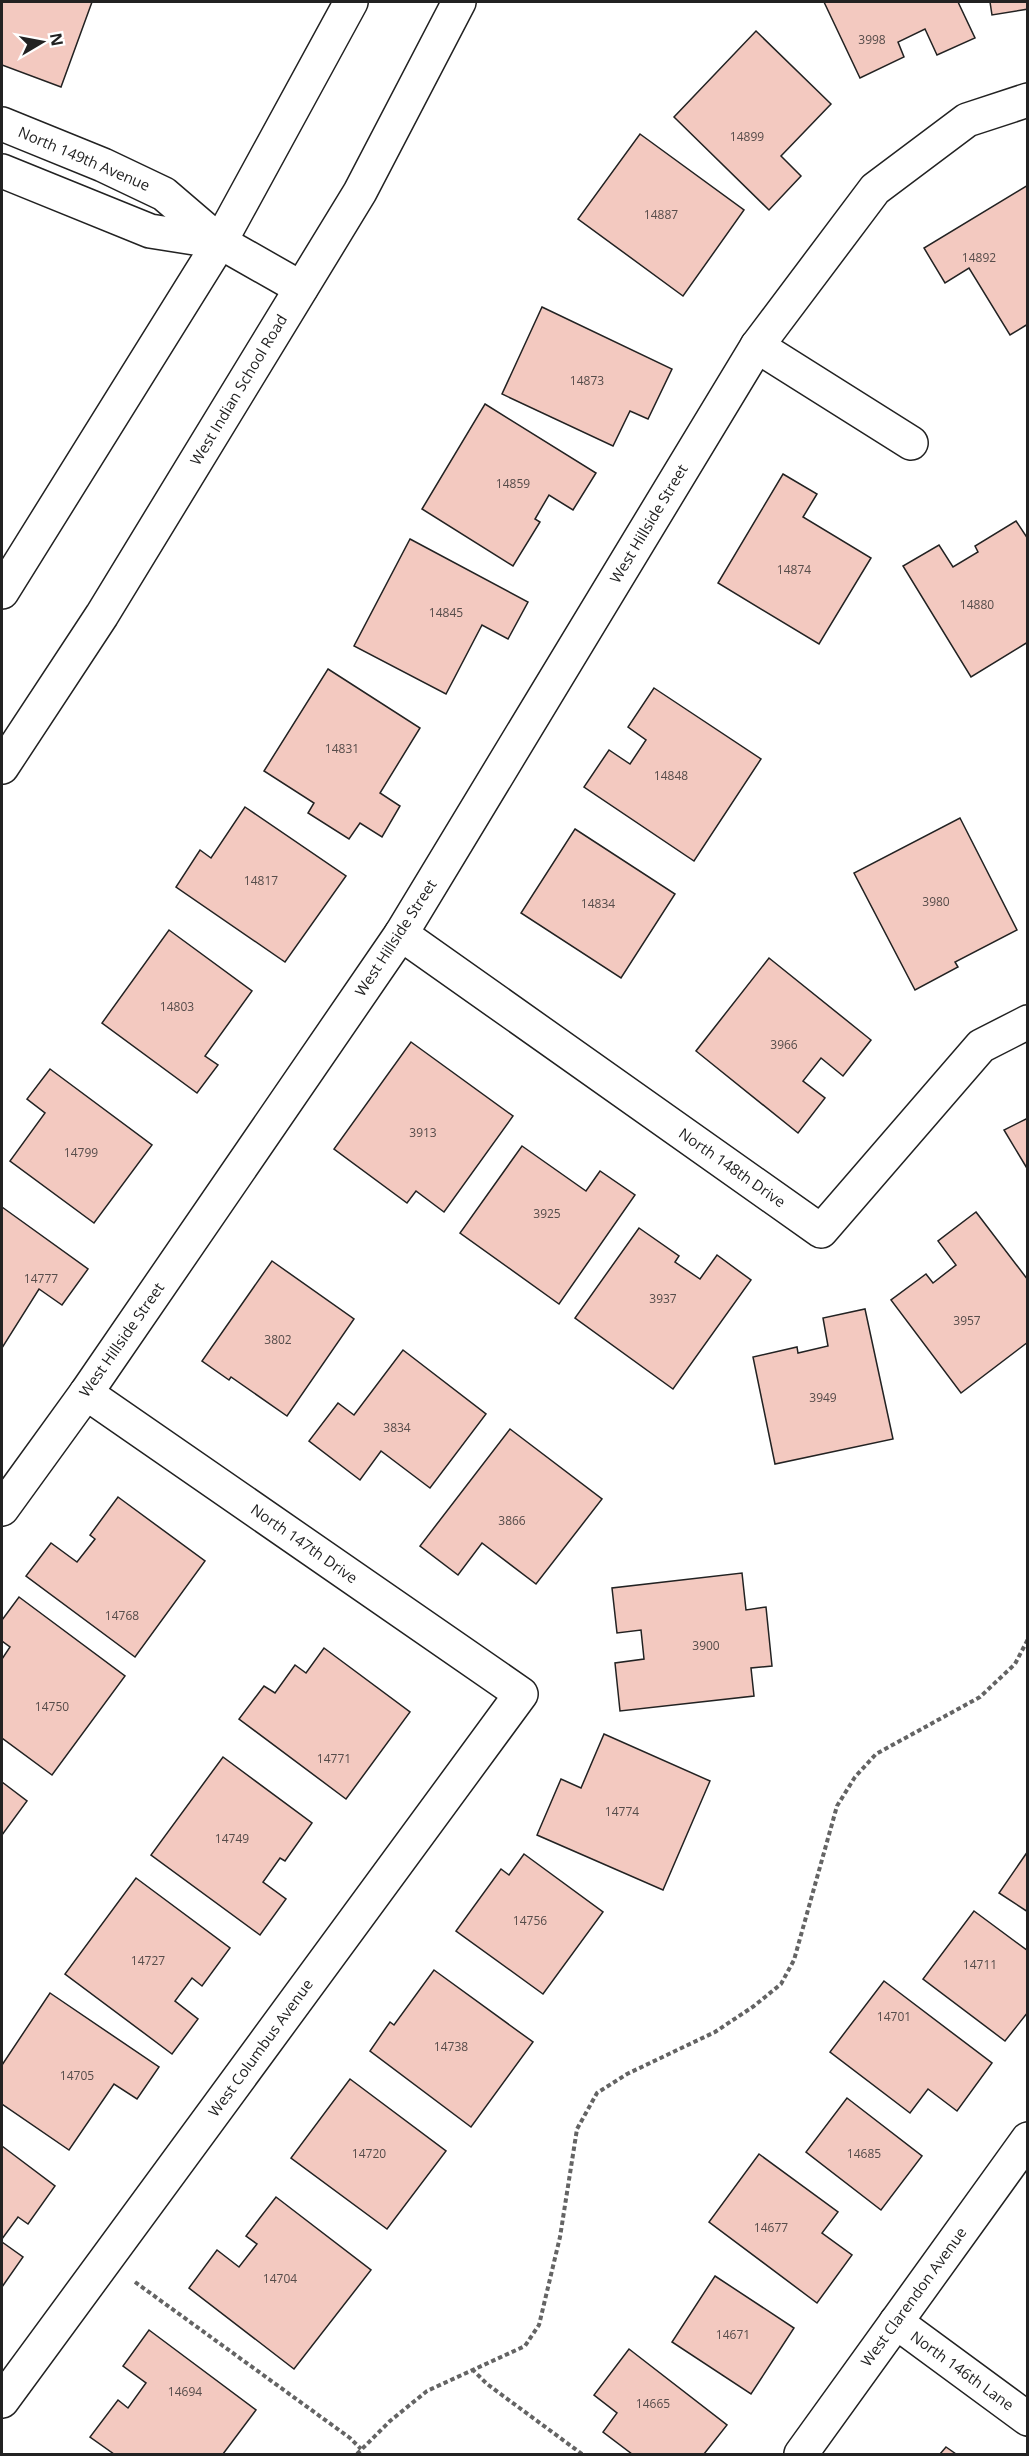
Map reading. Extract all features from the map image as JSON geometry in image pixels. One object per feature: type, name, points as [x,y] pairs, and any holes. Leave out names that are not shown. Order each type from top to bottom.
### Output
[{"type":"street","points":[[2,592],[220,242],[351,2]]},
{"type":"street","name":"West Indian School Road","points":[[2,767],[102,615],[360,192],[459,2]]},
{"type":"street","name":"West Hillside Street","points":[[2,1509],[86,1393],[401,934],[757,346],[875,189],[967,120],[1028,100]]},
{"type":"street","name":"North 149th Avenue","points":[[2,124],[103,165],[164,194],[220,242],[301,288]]},
{"type":"street","points":[[16,177],[48,143]]},
{"type":"street","name":"North 149th Avenue","points":[[16,177],[150,231],[220,242]]},
{"type":"street","points":[[757,346],[911,443]]},
{"type":"street","name":"North 148th Drive","points":[[401,934],[821,1231],[981,1046],[1028,1022]]},
{"type":"street","name":"North 147th Drive","points":[[86,1393],[521,1694]]},
{"type":"street","name":"West Columbus Avenue","points":[[2,2401],[521,1694]]},
{"type":"street","name":"West Clarendon Avenue","points":[[801,2454],[1028,2139]]},
{"type":"street","name":"North 146th Lane","points":[[896,2322],[1028,2419]]},
{"type":"path","points":[[357,2454],[427,2391],[525,2346],[539,2325],[560,2237],[577,2129],[597,2093],[627,2074],[715,2032],[754,2006],[781,1983],[794,1960],[837,1806],[855,1777],[876,1754],[980,1697],[1015,1664],[1028,1639]]},
{"type":"path","points":[[105,2260],[350,2438],[361,2449]]},
{"type":"path","points":[[472,2369],[488,2384],[582,2454]]},
{"type":"building","points":[[2,2],[92,2],[61,87],[2,65]]},
{"type":"building","points":[[824,2],[958,2],[975,38],[937,55],[925,29],[898,42],[904,57],[860,78]]},
{"type":"building","points":[[990,2],[1028,2],[1028,9],[992,15]]},
{"type":"building","points":[[756,31],[831,104],[781,156],[801,176],[769,210],[674,117]]},
{"type":"building","points":[[640,134],[744,210],[683,296],[578,219]]},
{"type":"building","points":[[1028,185],[1028,324],[1010,335],[969,268],[945,283],[924,248]]},
{"type":"building","points":[[542,307],[672,369],[648,419],[630,411],[613,446],[502,394]]},
{"type":"building","points":[[485,404],[596,473],[573,510],[549,495],[535,519],[540,522],[513,566],[422,509]]},
{"type":"building","points":[[783,474],[817,494],[803,517],[871,558],[819,644],[718,583]]},
{"type":"building","points":[[1016,521],[1028,539],[1028,642],[971,677],[903,566],[939,545],[953,567],[978,552],[975,546]]},
{"type":"building","points":[[410,539],[528,602],[508,639],[482,625],[446,694],[354,646]]},
{"type":"building","points":[[328,669],[420,728],[380,793],[400,806],[382,837],[360,823],[349,839],[308,813],[314,803],[264,771]]},
{"type":"building","points":[[654,688],[761,759],[694,861],[584,787],[609,750],[630,764],[646,740],[628,727]]},
{"type":"building","points":[[245,807],[346,876],[285,962],[176,887],[200,850],[211,858]]},
{"type":"building","points":[[960,818],[1017,930],[955,962],[958,967],[915,990],[854,873]]},
{"type":"building","points":[[575,829],[675,894],[621,978],[521,913]]},
{"type":"building","points":[[169,930],[252,991],[205,1056],[218,1065],[197,1093],[102,1023]]},
{"type":"building","points":[[769,958],[871,1040],[843,1076],[821,1058],[803,1081],[825,1098],[798,1133],[696,1051]]},
{"type":"building","points":[[411,1042],[513,1116],[444,1212],[416,1191],[407,1203],[334,1149]]},
{"type":"building","points":[[50,1069],[152,1145],[94,1223],[10,1161],[45,1113],[27,1099]]},
{"type":"building","points":[[1028,1118],[1028,1170],[1004,1130]]},
{"type":"building","points":[[522,1146],[586,1191],[600,1171],[635,1195],[559,1304],[460,1233]]},
{"type":"building","points":[[2,1207],[88,1269],[62,1305],[39,1289],[2,1348]]},
{"type":"building","points":[[976,1212],[1028,1280],[1028,1342],[961,1393],[891,1300],[926,1274],[933,1283],[956,1265],[938,1241]]},
{"type":"building","points":[[639,1228],[679,1256],[675,1262],[700,1279],[717,1255],[751,1280],[673,1389],[575,1318]]},
{"type":"building","points":[[272,1261],[354,1319],[287,1416],[231,1377],[229,1380],[202,1361]]},
{"type":"building","points":[[865,1309],[893,1439],[775,1464],[753,1357],[797,1347],[798,1353],[828,1346],[823,1318]]},
{"type":"building","points":[[403,1350],[486,1414],[430,1488],[381,1451],[360,1480],[309,1441],[338,1403],[354,1415]]},
{"type":"building","points":[[510,1429],[602,1499],[536,1584],[482,1543],[458,1575],[420,1546]]},
{"type":"building","points":[[118,1497],[205,1561],[135,1657],[26,1576],[51,1543],[77,1562],[95,1539],[90,1535]]},
{"type":"building","points":[[742,1573],[746,1610],[766,1607],[772,1666],[751,1668],[754,1696],[620,1711],[615,1663],[644,1659],[641,1630],[617,1633],[612,1588]]},
{"type":"building","points":[[19,1597],[125,1676],[52,1775],[2,1738],[2,1659],[10,1647],[2,1641],[2,1620]]},
{"type":"building","points":[[324,1648],[410,1712],[346,1799],[239,1719],[264,1686],[275,1693],[295,1665],[306,1673]]},
{"type":"building","points":[[604,1734],[710,1781],[663,1890],[537,1835],[561,1779],[581,1788]]},
{"type":"building","points":[[223,1757],[312,1823],[285,1861],[280,1858],[263,1882],[286,1899],[260,1935],[151,1855]]},
{"type":"building","points":[[2,1782],[27,1801],[2,1835]]},
{"type":"building","points":[[1028,1851],[1028,1912],[999,1893]]},
{"type":"building","points":[[524,1854],[603,1912],[543,1994],[456,1931],[501,1869],[509,1875]]},
{"type":"building","points":[[136,1878],[230,1948],[202,1986],[192,1978],[175,2001],[198,2019],[172,2054],[65,1974]]},
{"type":"building","points":[[974,1911],[1028,1951],[1028,2012],[1005,2041],[923,1979]]},
{"type":"building","points":[[434,1970],[533,2042],[471,2127],[370,2051],[390,2022],[394,2025]]},
{"type":"building","points":[[884,1981],[992,2063],[957,2111],[928,2089],[910,2113],[830,2052]]},
{"type":"building","points":[[50,1993],[159,2067],[137,2099],[114,2084],[69,2150],[2,2104],[2,2065]]},
{"type":"building","points":[[350,2079],[446,2151],[387,2229],[291,2158]]},
{"type":"building","points":[[847,2098],[922,2156],[881,2210],[806,2152]]},
{"type":"building","points":[[2,2146],[55,2186],[28,2224],[18,2217],[2,2239]]},
{"type":"building","points":[[759,2154],[838,2212],[822,2233],[852,2255],[817,2303],[709,2222]]},
{"type":"building","points":[[276,2197],[371,2270],[294,2369],[189,2288],[217,2250],[239,2267],[257,2244],[246,2236]]},
{"type":"building","points":[[2,2242],[23,2257],[2,2287]]},
{"type":"building","points":[[715,2276],[794,2328],[751,2394],[672,2342]]},
{"type":"building","points":[[149,2330],[256,2410],[223,2454],[114,2454],[90,2437],[118,2400],[128,2408],[146,2383],[123,2366]]},
{"type":"building","points":[[629,2349],[727,2425],[704,2454],[632,2454],[603,2432],[617,2413],[594,2395]]},
{"type":"building","points":[[946,2447],[956,2454],[940,2454]]}]
